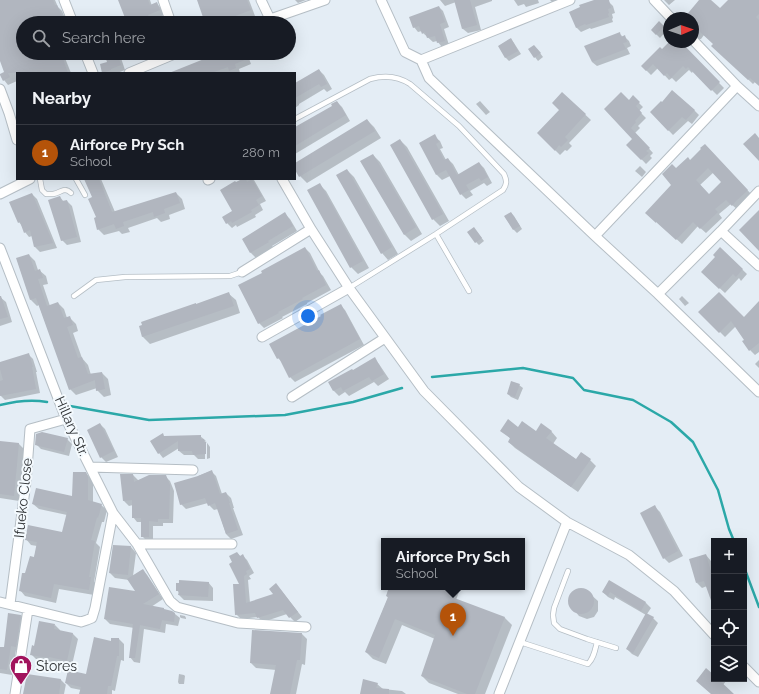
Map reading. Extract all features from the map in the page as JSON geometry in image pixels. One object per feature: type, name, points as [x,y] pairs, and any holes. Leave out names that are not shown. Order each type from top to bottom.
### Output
[{"type":"street","points":[[64,0],[70,16]]},
{"type":"street","points":[[163,0],[169,16]]},
{"type":"street","points":[[261,0],[269,16]]},
{"type":"street","points":[[279,16],[326,0]]},
{"type":"street","points":[[381,0],[405,52],[421,60],[429,78],[658,294],[759,392]]},
{"type":"street","points":[[421,60],[570,0]]},
{"type":"street","points":[[654,0],[665,12]]},
{"type":"street","points":[[699,46],[737,86],[759,106]]},
{"type":"street","points":[[88,60],[93,72]]},
{"type":"street","points":[[131,72],[160,60]]},
{"type":"street","points":[[595,236],[737,86]]},
{"type":"street","points":[[0,89],[13,113],[16,133]]},
{"type":"street","points":[[0,194],[26,180]]},
{"type":"street","points":[[283,180],[311,229],[349,288],[424,392],[519,486],[567,522],[629,555],[674,591],[711,632]]},
{"type":"street","points":[[658,294],[759,191]]},
{"type":"street","points":[[242,272],[311,229]]},
{"type":"street","points":[[721,231],[759,266]]},
{"type":"street","name":"Hillary Str.","points":[[0,248],[66,419],[113,513],[137,544],[170,601],[177,607],[238,623],[306,627]]},
{"type":"street","points":[[262,337],[349,288]]},
{"type":"street","points":[[292,397],[385,338]]},
{"type":"street","name":"Ifueko Close","points":[[10,604],[26,482],[30,429],[66,419]]},
{"type":"street","points":[[90,466],[193,470]]},
{"type":"street","points":[[0,602],[81,622],[92,618],[113,513]]},
{"type":"street","points":[[499,694],[567,522]]},
{"type":"street","points":[[137,544],[232,544]]},
{"type":"street","points":[[15,694],[28,609]]},
{"type":"street","points":[[747,670],[759,682]]},
{"type":"lane","points":[[296,118],[370,79],[377,77],[395,77],[410,84],[459,126],[504,174],[506,180],[506,186],[503,190],[349,288]]},
{"type":"lane","points":[[40,180],[42,190],[46,194],[54,194],[64,190],[68,190],[71,193]]},
{"type":"lane","points":[[77,180],[85,195]]},
{"type":"lane","points":[[436,234],[469,291]]},
{"type":"lane","points":[[74,296],[96,280],[125,277],[230,276],[242,272]]},
{"type":"lane","points":[[568,572],[554,608],[554,623],[560,629],[616,648]]},
{"type":"lane","points":[[520,642],[588,664],[595,652],[597,642]]},
{"type":"building","points":[[0,0],[53,0],[62,16],[16,16],[16,60],[63,60],[68,72],[8,73],[10,77],[3,81],[0,74],[4,72],[0,61]]},
{"type":"building","points":[[118,0],[148,0],[150,5],[157,2],[160,10],[148,16],[124,16]]},
{"type":"building","points":[[197,0],[247,0],[251,10],[235,16],[203,16]]},
{"type":"building","points":[[454,0],[470,0],[477,25],[462,29]]},
{"type":"building","points":[[594,0],[609,0],[611,8],[608,9],[609,17],[576,28],[569,12],[580,7],[579,5]]},
{"type":"building","points":[[699,0],[711,0],[720,8],[728,0],[759,0],[759,14],[756,17],[759,20],[759,86],[750,78],[748,80],[711,46],[713,44],[699,31],[699,12],[689,12]]},
{"type":"building","points":[[439,6],[445,22],[440,24],[445,41],[437,43],[435,36],[427,38],[425,32],[422,34],[419,26],[413,28],[409,17]]},
{"type":"building","points":[[659,21],[663,25],[663,27],[656,35],[651,30]]},
{"type":"building","points":[[620,32],[621,37],[625,35],[627,42],[623,43],[626,49],[592,62],[584,46]]},
{"type":"building","points":[[511,38],[518,51],[505,58],[498,46]]},
{"type":"building","points":[[534,45],[541,53],[534,58],[528,49]]},
{"type":"building","points":[[660,47],[662,49],[687,48],[720,82],[711,91],[688,67],[686,69],[683,66],[671,78],[667,73],[664,76],[653,64],[646,71],[641,66]]},
{"type":"building","points":[[106,60],[119,60],[121,65],[111,70],[102,72],[100,64],[107,62]]},
{"type":"building","points":[[202,60],[245,60],[235,64],[236,68],[229,71],[228,67],[214,72],[172,72]]},
{"type":"building","points":[[319,69],[327,84],[321,87],[319,84],[296,97],[296,82]]},
{"type":"building","points":[[672,90],[695,110],[686,120],[682,117],[668,131],[650,112],[661,101],[662,102]]},
{"type":"building","points":[[562,92],[586,114],[565,137],[568,140],[561,147],[559,145],[555,151],[537,133],[559,110],[552,103]]},
{"type":"building","points":[[621,92],[629,100],[633,95],[640,102],[636,106],[642,113],[631,128],[650,148],[646,151],[649,153],[641,160],[626,145],[632,139],[604,109]]},
{"type":"building","points":[[337,101],[346,115],[296,145],[296,126],[332,106],[331,104]]},
{"type":"building","points":[[367,119],[375,131],[299,177],[296,172],[296,162]]},
{"type":"building","points":[[755,133],[759,138],[759,161],[743,144]]},
{"type":"building","points":[[435,134],[439,142],[436,144],[444,160],[448,158],[457,175],[479,162],[488,177],[481,181],[479,178],[466,185],[469,190],[460,195],[446,170],[436,175],[419,143]]},
{"type":"building","points":[[400,139],[443,214],[432,220],[390,145]]},
{"type":"building","points":[[705,144],[748,190],[732,206],[726,200],[715,209],[718,212],[700,229],[693,222],[676,240],[645,213],[671,185],[662,174],[672,164],[676,168],[688,157],[690,160],[701,149],[700,148]],"holes":[[[708,168],[721,182],[709,194],[696,180]]]},
{"type":"building","points":[[373,154],[416,227],[404,235],[360,161]]},
{"type":"building","points":[[347,169],[392,247],[381,254],[336,175]]},
{"type":"building","points":[[84,180],[99,180],[112,212],[176,192],[180,203],[164,209],[165,213],[154,217],[153,212],[123,222],[124,226],[116,229],[114,224],[97,230],[94,218],[96,217],[88,199],[92,197]]},
{"type":"building","points":[[240,180],[246,180],[247,182],[253,180],[262,196],[256,200],[259,205],[251,210],[252,212],[232,223],[231,221],[226,224],[222,217],[232,211],[220,190],[235,181]]},
{"type":"building","points":[[320,183],[363,261],[350,268],[307,190]]},
{"type":"building","points":[[32,193],[53,243],[34,247],[30,230],[24,233],[9,202]]},
{"type":"building","points":[[60,196],[62,201],[67,200],[77,237],[61,241],[48,200]]},
{"type":"building","points":[[759,210],[759,251],[739,230]]},
{"type":"building","points":[[285,212],[293,226],[250,253],[242,239]]},
{"type":"building","points":[[511,212],[520,226],[513,230],[504,216]]},
{"type":"building","points":[[474,227],[482,238],[475,243],[467,232]]},
{"type":"building","points":[[305,247],[326,285],[258,324],[238,285],[262,273],[261,271]]},
{"type":"building","points":[[720,247],[743,269],[736,277],[733,274],[719,289],[701,272],[715,257],[713,255]]},
{"type":"building","points":[[29,254],[35,271],[40,269],[43,278],[38,279],[47,306],[58,302],[64,318],[70,316],[73,325],[67,327],[78,358],[82,357],[88,374],[102,372],[105,389],[96,391],[95,380],[69,390],[36,298],[30,300],[16,258]]},
{"type":"building","points":[[229,292],[234,306],[142,337],[139,326],[142,325],[141,322]]},
{"type":"building","points":[[719,292],[744,317],[759,301],[759,343],[749,351],[742,341],[744,340],[731,321],[719,333],[698,312]]},
{"type":"building","points":[[0,296],[8,317],[0,319]]},
{"type":"building","points":[[341,304],[360,339],[289,378],[279,358],[277,359],[269,344]]},
{"type":"building","points":[[29,353],[33,367],[36,389],[0,396],[0,381],[3,380],[0,362]]},
{"type":"building","points":[[375,357],[384,374],[372,381],[369,377],[343,391],[341,387],[333,391],[328,382]]},
{"type":"building","points":[[511,381],[520,384],[515,397],[507,394]]},
{"type":"building","points":[[508,419],[518,427],[522,421],[536,431],[541,423],[552,431],[546,438],[576,459],[581,452],[591,459],[571,487],[508,442],[510,438],[500,431]]},
{"type":"building","points":[[100,423],[114,451],[100,458],[87,430]]},
{"type":"building","points":[[42,432],[68,438],[64,452],[35,445],[36,434]]},
{"type":"building","points":[[163,433],[164,436],[201,435],[201,439],[204,439],[204,442],[206,442],[206,454],[193,455],[192,451],[178,451],[178,441],[158,454],[150,441]]},
{"type":"building","points":[[0,441],[19,443],[14,496],[0,494]]},
{"type":"building","points":[[212,470],[220,494],[226,492],[238,530],[226,534],[215,503],[208,506],[205,498],[180,505],[174,483]]},
{"type":"building","points":[[73,472],[86,472],[88,477],[88,500],[102,504],[91,540],[95,541],[89,577],[91,577],[89,590],[54,584],[51,598],[19,591],[22,573],[25,573],[30,556],[34,557],[37,542],[25,540],[28,525],[62,532],[67,512],[32,504],[36,488],[72,496]]},
{"type":"building","points":[[120,474],[133,474],[134,482],[149,475],[166,475],[170,485],[169,519],[158,519],[158,522],[149,521],[149,537],[141,537],[141,518],[132,518],[132,500],[123,501]]},
{"type":"building","points":[[655,505],[678,551],[663,559],[640,513]]},
{"type":"building","points":[[113,545],[131,546],[128,575],[109,573]]},
{"type":"building","points":[[237,552],[240,556],[243,554],[250,569],[246,571],[247,574],[244,576],[246,603],[273,594],[269,589],[276,583],[298,612],[289,618],[283,610],[257,618],[255,613],[235,615],[233,584],[239,584],[229,564],[232,562],[229,556]]},
{"type":"building","points":[[706,554],[711,572],[711,600],[704,581],[696,583],[689,559]]},
{"type":"building","points":[[143,569],[159,594],[143,604],[172,611],[175,613],[174,622],[162,620],[160,629],[140,625],[135,658],[129,658],[133,624],[104,619],[109,587],[135,591],[127,579]]},
{"type":"building","points":[[179,580],[209,582],[208,597],[178,595],[179,591],[176,591],[176,583],[179,583]]},
{"type":"building","points":[[609,580],[646,602],[641,611],[610,592],[608,596],[602,592]]},
{"type":"building","points":[[581,588],[590,592],[594,601],[590,610],[581,614],[572,610],[568,601],[572,592]]},
{"type":"building","points":[[388,590],[451,590],[449,596],[505,617],[475,694],[467,694],[421,676],[435,635],[395,619],[379,658],[365,652],[388,597],[386,596]]},
{"type":"building","points":[[8,613],[21,615],[16,647],[11,646],[7,670],[0,669],[0,647],[4,647]]},
{"type":"building","points":[[646,613],[654,617],[633,653],[626,649]]},
{"type":"building","points":[[39,621],[55,624],[54,629],[73,633],[67,661],[30,655],[32,645],[34,646]]},
{"type":"building","points":[[252,630],[302,633],[300,660],[297,660],[290,694],[270,694],[276,665],[250,663]]},
{"type":"building","points":[[94,637],[111,641],[111,638],[119,638],[119,656],[117,656],[111,686],[108,686],[107,694],[79,694],[81,687],[65,683],[68,670],[86,674]]},
{"type":"building","points":[[706,668],[711,672],[711,682],[721,682],[734,694],[711,694],[696,681]]},
{"type":"building","points":[[27,674],[61,679],[59,694],[23,694]]},
{"type":"building","points":[[363,679],[378,683],[376,688],[389,689],[389,694],[360,694]]},
{"type":"waterway","points":[[432,377],[523,368],[573,378],[584,390],[633,400],[671,422],[693,442],[718,490],[733,538]]},
{"type":"waterway","points":[[70,406],[149,420],[285,415],[353,402],[402,388]]},
{"type":"waterway","points":[[0,405],[23,401],[47,402]]},
{"type":"waterway","points":[[747,574],[759,607]]},
{"type":"place","name":"Airforce Pry Sch","points":[[453,636]]},
{"type":"place","name":"Stores","points":[[21,686]]}]
